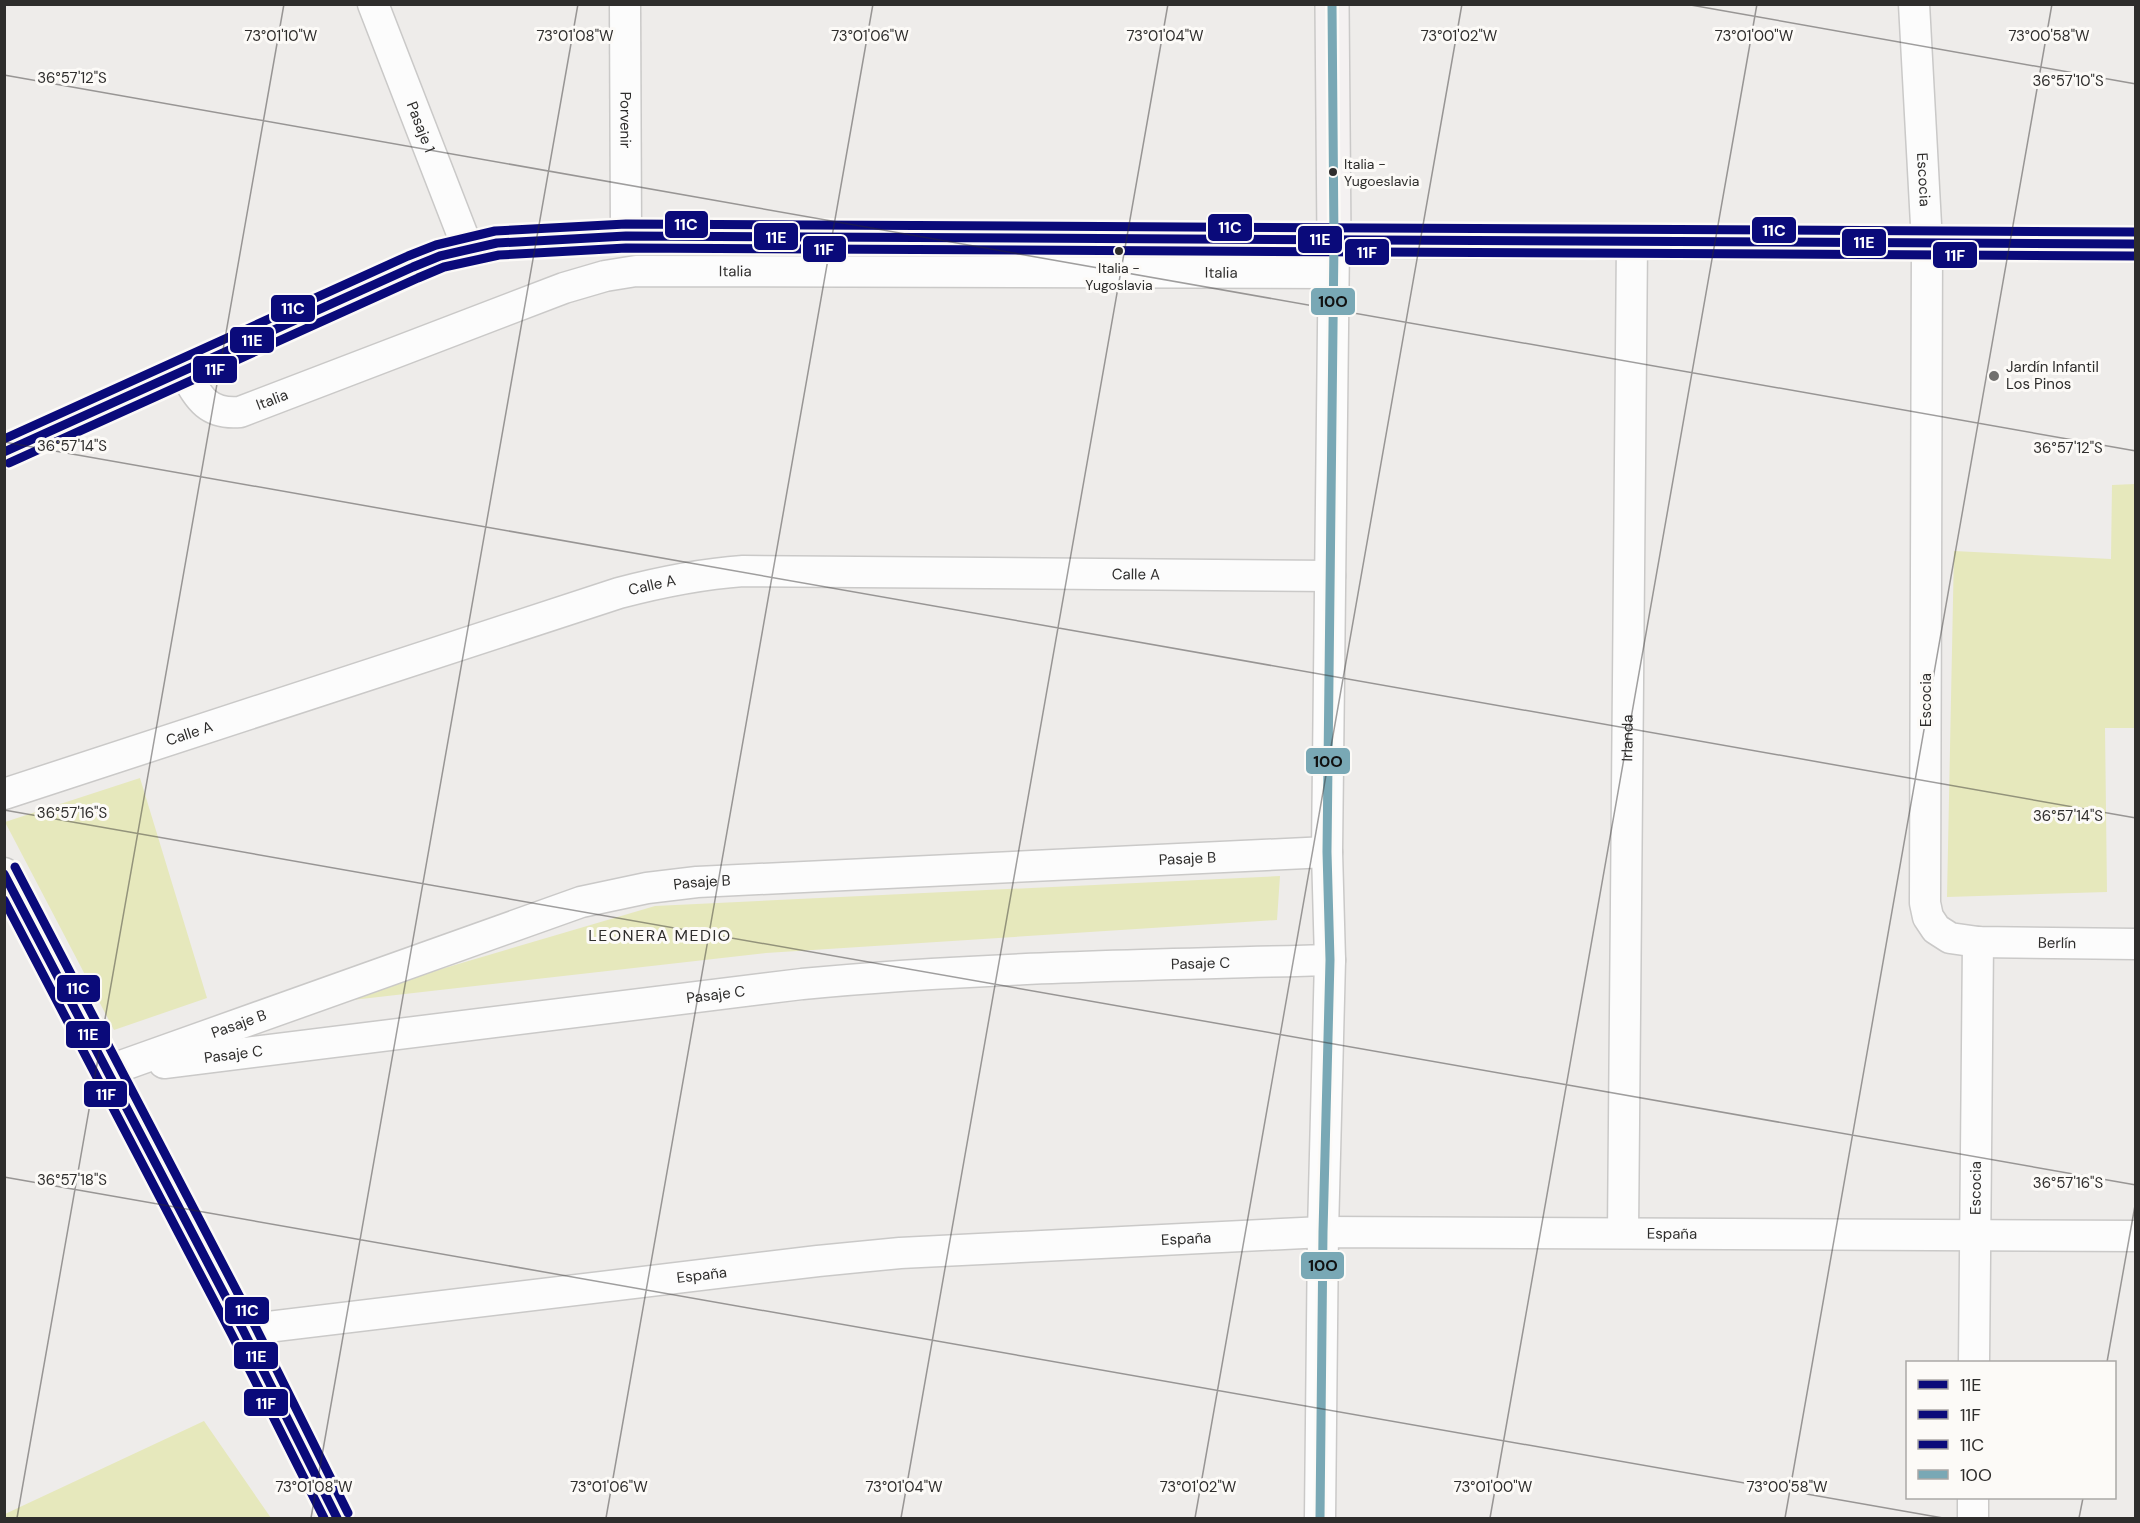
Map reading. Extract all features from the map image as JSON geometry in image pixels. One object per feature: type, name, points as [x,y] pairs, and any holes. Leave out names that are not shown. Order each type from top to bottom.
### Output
[{"type":"street","name":"Pasaje 1","points":[[373,4],[468,249]]},
{"type":"street","name":"Porvenir","points":[[626,4],[626,236]]},
{"type":"street","points":[[1320,1518],[1329,960],[1327,852],[1334,257],[1332,4]]},
{"type":"street","name":"Escocia","points":[[1914,4],[1927,243],[1925,903],[1928,917],[1936,929],[1950,938],[1978,942],[1974,1361]]},
{"type":"street","name":"Italia","points":[[4,452],[413,267],[468,249],[527,241],[626,236],[1334,257]]},
{"type":"street","name":"Italia","points":[[183,370],[204,404],[217,411],[240,412],[564,288],[605,276],[636,271],[1334,257],[1632,242],[2136,244]]},
{"type":"street","name":"Irlanda","points":[[1623,1233],[1632,242]]},
{"type":"street","name":"Calle A","points":[[4,794],[619,592],[700,574],[743,572],[1330,576]]},
{"type":"street","name":"Pasaje B","points":[[107,1071],[581,902],[647,888],[697,882],[1327,852]]},
{"type":"street","points":[[4,873],[243,1330],[337,1518]]},
{"type":"street","name":"Berlín","points":[[1978,942],[2136,944]]},
{"type":"street","name":"Pasaje C","points":[[107,1071],[802,984],[891,975],[984,969],[1329,960]]},
{"type":"street","name":"España","points":[[243,1330],[900,1253],[1323,1232],[2136,1236]]},
{"type":"street","points":[[1973,1499],[1973,1518]]},
{"type":"green space","points":[[2135,484],[2135,728],[2105,728],[2107,892],[1947,897],[1954,551],[2111,559],[2112,485]]},
{"type":"green space","points":[[140,778],[207,998],[114,1030],[5,822]]},
{"type":"green space","points":[[1280,876],[1277,920],[766,953],[326,1003],[655,906]]},
{"type":"green space","points":[[204,1421],[271,1518],[5,1518],[5,1514]]},
{"type":"transit line","name":"10O","points":[[1320,1518],[1323,1232],[1330,960],[1327,852],[1334,241],[1332,4]]},
{"type":"transit line","name":"11C","points":[[4,439],[408,256],[436,245],[495,231],[626,224],[2136,232]]},
{"type":"transit line","name":"11E","points":[[4,452],[413,267],[440,256],[497,243],[626,236],[2136,244]]},
{"type":"transit line","name":"11F","points":[[9,463],[418,278],[444,267],[499,255],[626,248],[2136,256]]},
{"type":"transit line","name":"11C","points":[[15,867],[254,1324],[348,1513]]},
{"type":"transit line","name":"11E","points":[[4,874],[243,1330],[337,1518]]},
{"type":"transit line","name":"11F","points":[[4,900],[232,1335],[324,1518]]},
{"type":"place","name":"Italia - Yugoeslavia","points":[[1333,172]]},
{"type":"place","name":"Italia - Yugoslavia","points":[[1119,251]]},
{"type":"place","name":"Jardín Infantil Los Pinos","points":[[1994,376]]},
{"type":"district","name":"LEONERA MEDIO","points":[[660,935]]}]
